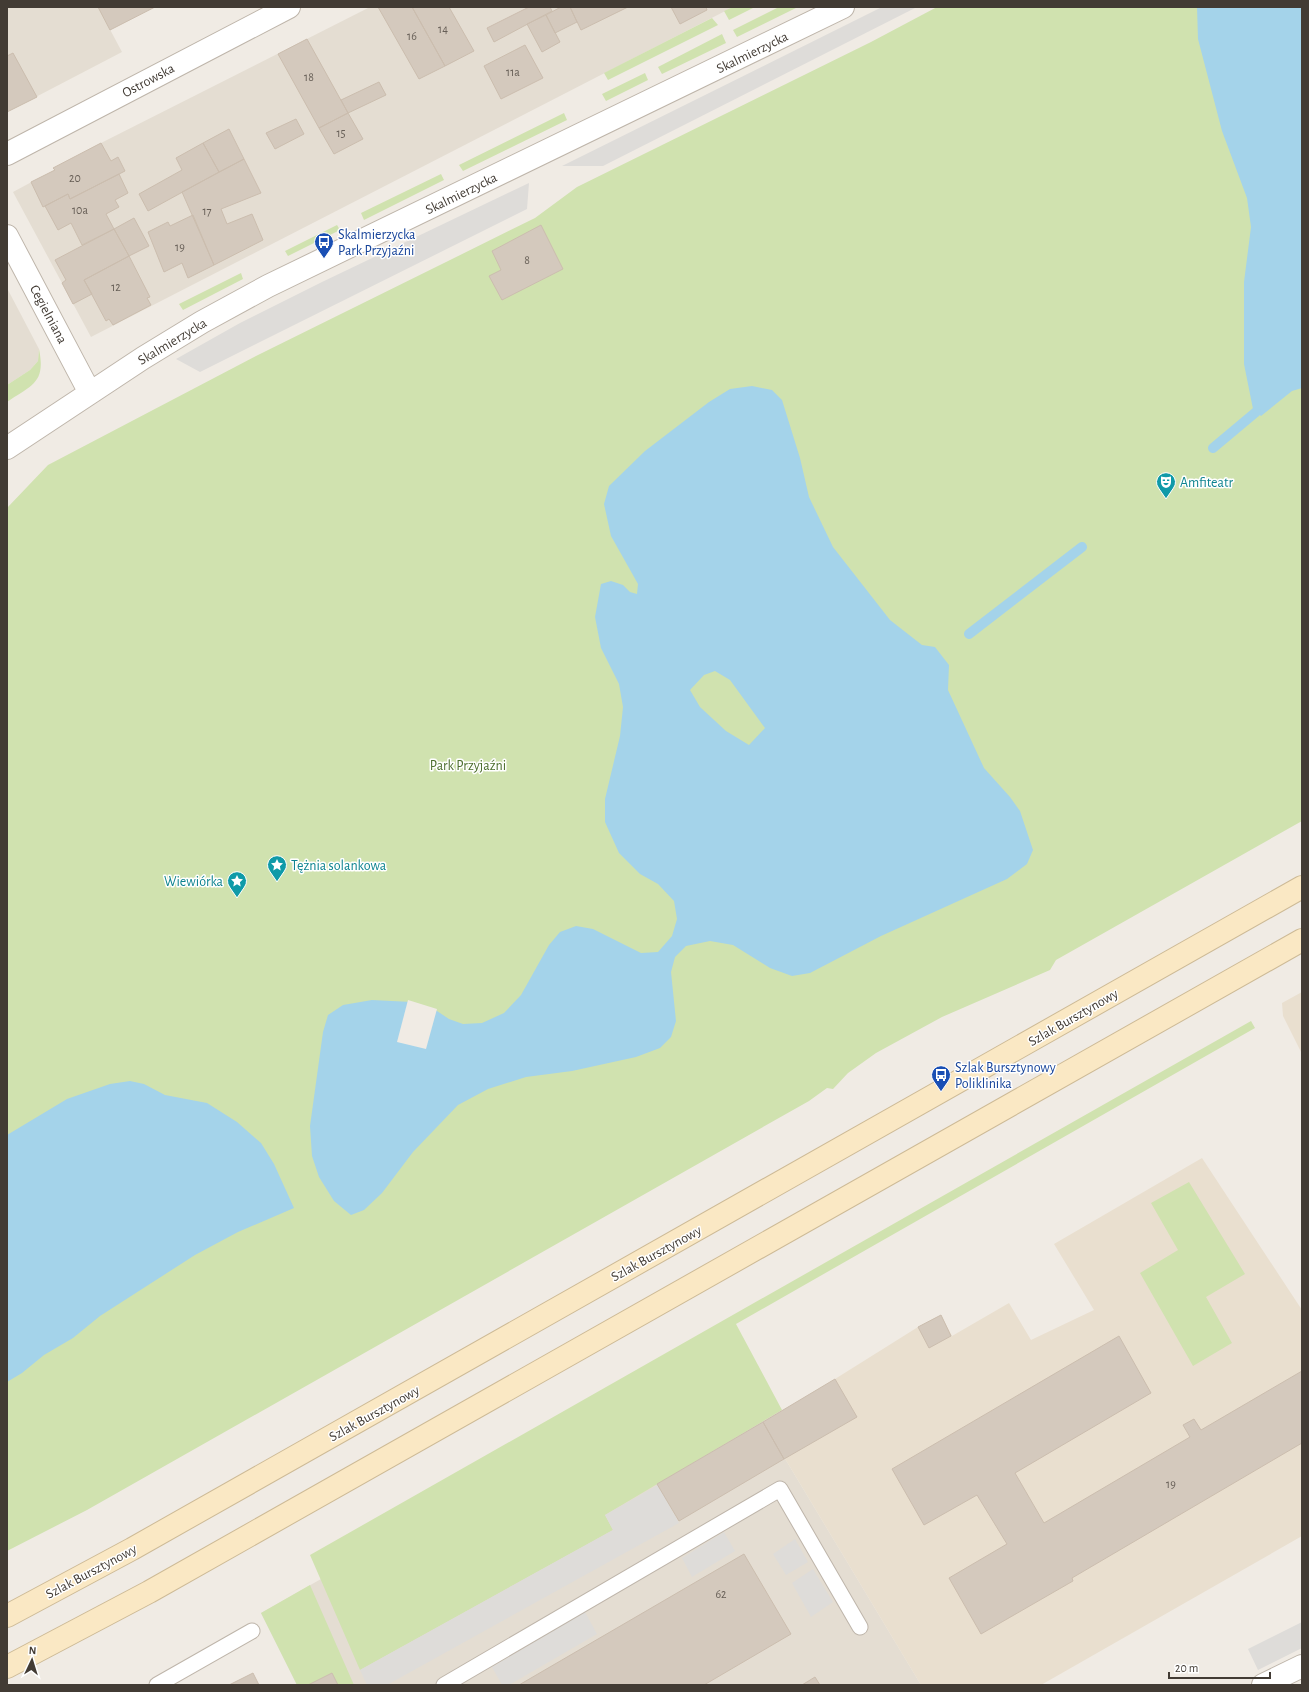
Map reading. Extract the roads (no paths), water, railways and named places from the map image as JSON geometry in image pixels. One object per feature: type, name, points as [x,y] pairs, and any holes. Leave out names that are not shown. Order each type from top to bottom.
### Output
[{"type":"main road","name":"Szlak Bursztynowy","points":[[7,1616],[153,1538],[1302,887]]},
{"type":"main road","points":[[7,1667],[163,1584],[1302,940]]},
{"type":"street","name":"Ostrowska","points":[[7,154],[289,7]]},
{"type":"street","name":"Skalmierzycka","points":[[7,448],[202,322],[268,286],[843,7]]},
{"type":"street","name":"Cegielniana","points":[[7,236],[90,393]]},
{"type":"street","points":[[1263,1685],[1302,1666]]},
{"type":"lane","points":[[444,1685],[780,1489],[860,1627]]},
{"type":"lane","points":[[157,1685],[252,1631]]},
{"type":"water","points":[[1197,7],[1302,7],[1302,388],[1292,391],[1261,416],[1253,409],[1244,364],[1244,282],[1251,227],[1247,198],[1222,131],[1198,39]]},
{"type":"water","points":[[752,386],[772,390],[782,400],[800,458],[809,497],[833,547],[890,620],[922,645],[935,647],[949,665],[948,690],[984,768],[1010,797],[1020,811],[1033,850],[1027,864],[1007,879],[881,936],[810,973],[792,976],[770,968],[733,945],[710,941],[686,946],[675,957],[671,972],[676,1021],[671,1037],[660,1048],[636,1057],[572,1071],[526,1077],[488,1089],[458,1105],[413,1152],[382,1193],[364,1210],[351,1215],[334,1201],[319,1177],[312,1156],[310,1126],[323,1032],[328,1015],[343,1005],[372,1000],[412,1002],[437,1011],[449,1019],[463,1024],[482,1023],[504,1013],[521,995],[549,945],[560,932],[576,926],[593,929],[641,953],[658,952],[672,936],[677,919],[674,901],[658,884],[640,874],[619,853],[605,822],[605,799],[620,736],[623,707],[619,684],[601,648],[595,617],[601,584],[611,581],[623,585],[630,592],[637,594],[638,584],[611,536],[604,504],[609,486],[645,451],[709,402],[730,389]],"holes":[[[715,671],[730,680],[765,728],[749,745],[726,731],[700,707],[690,690],[704,675]]]},
{"type":"water","points":[[130,1081],[144,1084],[165,1095],[207,1103],[237,1122],[261,1143],[274,1164],[294,1208],[238,1232],[195,1255],[100,1316],[73,1338],[44,1355],[22,1373],[7,1382],[7,1135],[67,1099],[110,1084]]},
{"type":"waterway","points":[[1213,448],[1256,412]]},
{"type":"waterway","points":[[969,634],[1082,547]]},
{"type":"place","name":"Skalmierzycka Park Przyjaźni","points":[[324,259]]},
{"type":"place","name":"Amfiteatr","points":[[1166,499]]},
{"type":"place","name":"Tężnia solankowa","points":[[277,882]]},
{"type":"place","name":"Wiewiórka","points":[[237,898]]},
{"type":"place","name":"Szlak Bursztynowy Poliklinika","points":[[941,1092]]},
{"type":"park label","name":"Park Przyjaźni","points":[[468,765]]}]
